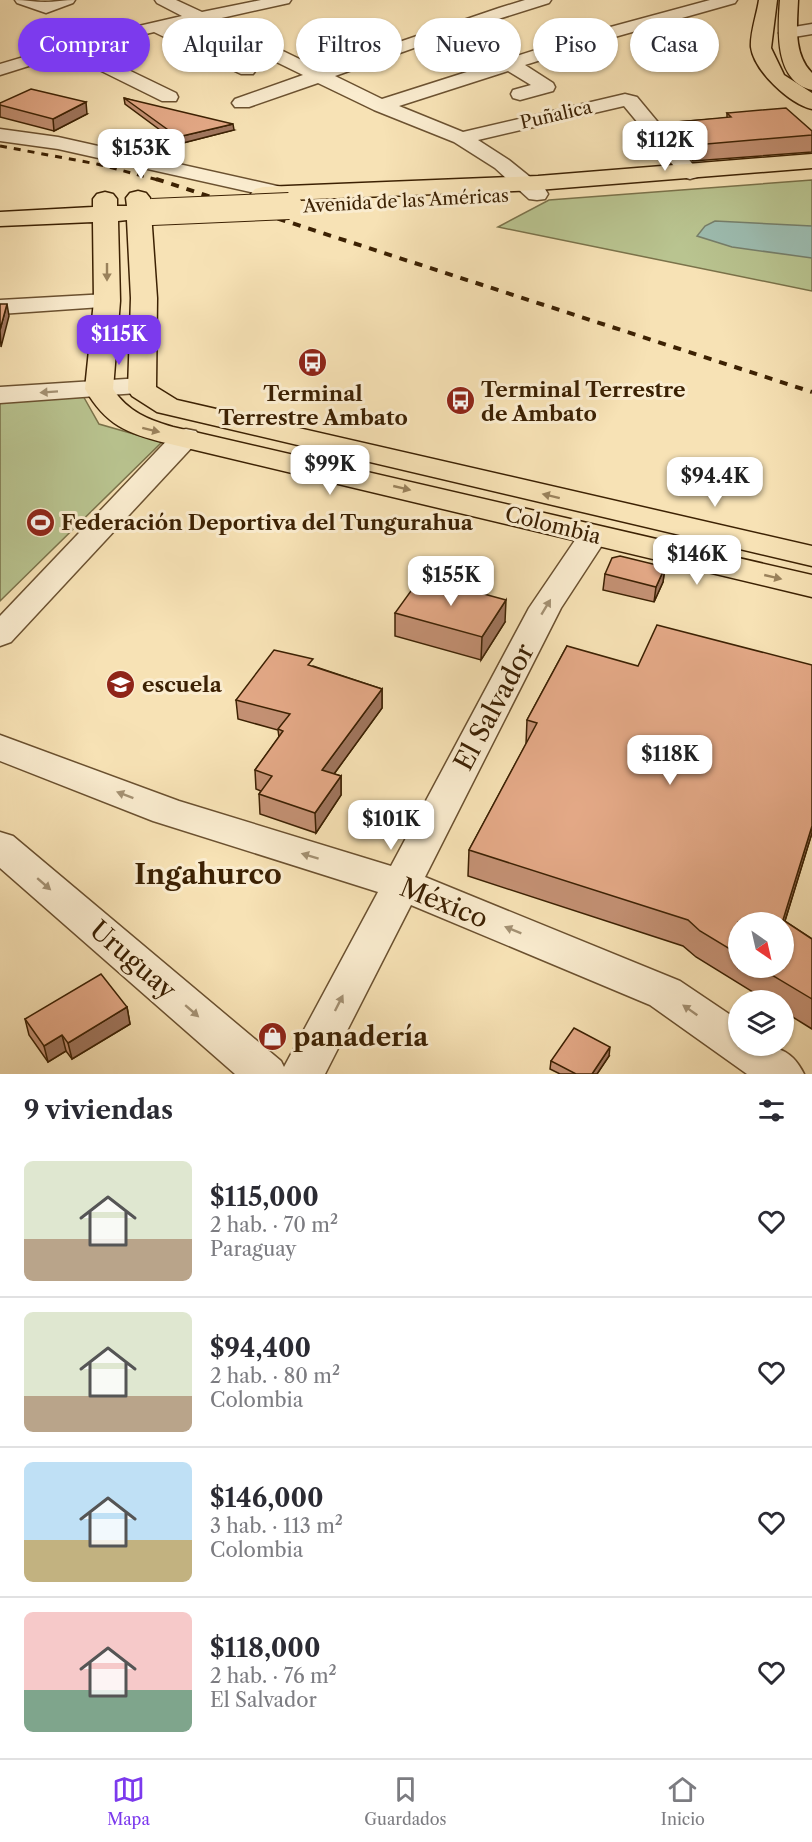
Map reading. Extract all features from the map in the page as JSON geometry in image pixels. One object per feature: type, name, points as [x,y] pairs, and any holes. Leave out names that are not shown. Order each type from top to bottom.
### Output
[{"type":"main road","points":[[768,0],[761,48],[776,78],[812,103]]},
{"type":"main road","points":[[789,0],[790,60],[802,76],[812,84]]},
{"type":"main road","name":"Avenida de las Américas","points":[[532,189],[812,161]]},
{"type":"main road","name":"Avenida de las Américas","points":[[0,206],[145,205],[532,189],[812,170]]},
{"type":"main road","points":[[142,386],[145,205]]},
{"type":"main road","points":[[99,389],[107,301],[106,206]]},
{"type":"main road","name":"Avenida de las Américas","points":[[0,219],[106,206]]},
{"type":"main road","name":"Colombia","points":[[142,386],[142,390],[167,406],[812,556]]},
{"type":"main road","name":"Colombia","points":[[99,389],[120,417],[139,427],[812,586]]},
{"type":"street","points":[[23,0],[46,9],[68,0]]},
{"type":"street","points":[[164,0],[201,18]]},
{"type":"street","points":[[207,18],[283,0]]},
{"type":"street","points":[[242,102],[320,77],[411,41],[538,0]]},
{"type":"street","points":[[521,61],[688,10],[729,0]]},
{"type":"street","points":[[150,28],[162,25]]},
{"type":"street","points":[[156,26],[162,29]]},
{"type":"street","points":[[788,33],[812,29]]},
{"type":"street","points":[[284,59],[381,106],[461,138],[532,189]]},
{"type":"street","points":[[0,70],[18,64]]},
{"type":"street","points":[[520,94],[546,87],[521,71]]},
{"type":"street","points":[[117,72],[169,97]]},
{"type":"street","points":[[381,106],[485,72]]},
{"type":"street","name":"Puñalica","points":[[461,138],[625,100],[630,101],[690,173]]},
{"type":"street","points":[[0,135],[58,142],[279,198]]},
{"type":"street","points":[[0,306],[107,301]]},
{"type":"street","points":[[0,395],[142,386]]},
{"type":"street","points":[[0,635],[186,438]]},
{"type":"street","name":"El Salvador","points":[[303,1074],[545,608],[593,536]]},
{"type":"street","name":"México","points":[[0,747],[166,810],[401,884],[665,993],[728,1036]]},
{"type":"street","name":"Uruguay","points":[[0,846],[266,1074]]},
{"type":"street","name":"México","points":[[757,1056],[782,1074]]},
{"type":"green space","points":[[812,180],[812,291],[498,227],[549,200]]},
{"type":"green space","name":"Federación Deportiva del Tungurahua","points":[[82,394],[99,424],[162,442],[0,601],[0,400]]},
{"type":"shaded area","points":[[715,221],[812,226],[812,258],[732,247],[697,236],[705,226]]},
{"type":"building","points":[[31,89],[86,102],[53,119],[0,105]]},
{"type":"building","points":[[124,98],[233,124],[178,137]]},
{"type":"building","points":[[786,108],[812,131],[812,135],[695,145],[676,122],[731,117],[727,113]]},
{"type":"building","points":[[0,304],[7,304],[0,330]]},
{"type":"building","points":[[620,556],[665,567],[656,587],[605,574],[612,558]]},
{"type":"building","points":[[421,577],[506,600],[482,637],[395,613]]},
{"type":"building","points":[[657,625],[812,665],[812,826],[785,912],[728,912],[728,948],[700,931],[688,920],[469,850],[537,723],[527,720],[567,646],[638,666]]},
{"type":"building","points":[[274,650],[313,659],[308,665],[382,689],[322,770],[341,776],[315,813],[259,794],[272,776],[255,770],[283,731],[278,729],[290,714],[236,700]]},
{"type":"building","points":[[794,927],[812,939],[812,999],[777,978],[794,978]]},
{"type":"building","points":[[101,974],[127,1007],[68,1043],[62,1035],[44,1046],[25,1019]]},
{"type":"building","points":[[574,1028],[610,1047],[592,1074],[576,1074],[551,1061]]},
{"type":"railway","points":[[0,146],[97,164],[162,181]]},
{"type":"railway","points":[[156,179],[812,392]]},
{"type":"place","name":"Terminal Terrestre Ambato","points":[[313,362]]},
{"type":"place","name":"Terminal Terrestre de Ambato","points":[[460,401]]},
{"type":"place","name":"Federación Deportiva del Tungurahua","points":[[40,522]]},
{"type":"place","name":"escuela","points":[[121,684]]},
{"type":"place","name":"panadería","points":[[272,1037]]},
{"type":"district","name":"Ingahurco","points":[[208,874]]}]
